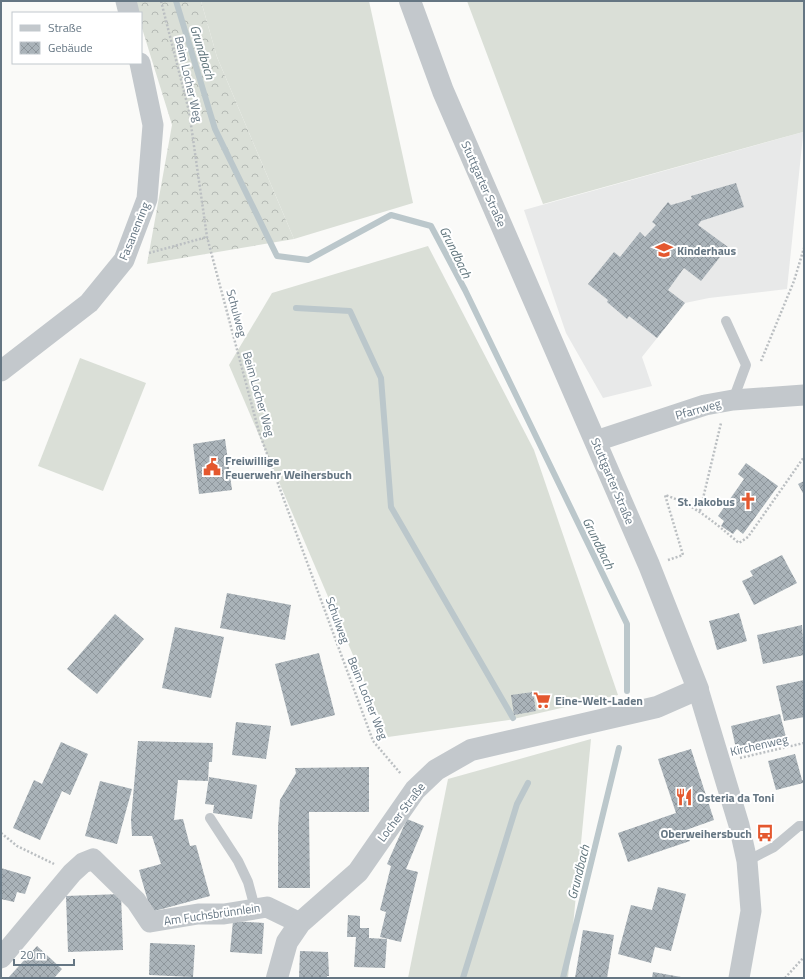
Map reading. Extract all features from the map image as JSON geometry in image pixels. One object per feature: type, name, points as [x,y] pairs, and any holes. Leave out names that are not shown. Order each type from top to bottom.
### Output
[{"type":"street","points":[[126,1],[129,12]]},
{"type":"street","name":"Stuttgarter Straße","points":[[410,1],[443,91],[649,565],[698,689],[719,763],[739,825],[747,861],[751,911],[739,978]]},
{"type":"street","name":"Fasanenring","points":[[1,371],[89,303],[124,260],[147,198],[152,125],[140,64]]},
{"type":"street","name":"Pfarrweg","points":[[596,441],[705,405],[729,400],[804,395]]},
{"type":"street","name":"Locher Straße","points":[[277,978],[287,942],[300,923],[358,872],[415,790],[442,767],[471,750],[657,707],[698,689]]},
{"type":"street","name":"Am Fuchsbrünnlein","points":[[1,958],[72,873],[83,863],[93,859],[136,901],[150,922],[198,914],[224,914],[267,907],[300,923]]},
{"type":"lane","points":[[726,321],[746,364],[729,400]]},
{"type":"lane","points":[[210,818],[238,861],[248,882],[255,908]]},
{"type":"lane","points":[[747,861],[774,847],[799,826],[804,826]]},
{"type":"path","name":"Schulweg","points":[[160,1],[189,111],[207,237],[265,447],[373,741],[405,779]]},
{"type":"path","points":[[124,260],[207,237]]},
{"type":"path","points":[[761,362],[794,282],[804,248]]},
{"type":"path","points":[[700,511],[729,400]]},
{"type":"path","points":[[649,565],[683,556],[665,495],[684,501],[700,511],[739,543],[748,538],[804,457]]},
{"type":"path","name":"Kirchenweg","points":[[719,763],[804,743]]},
{"type":"path","points":[[1,833],[17,846],[72,873]]},
{"type":"path","points":[[786,978],[804,957]]},
{"type":"shaded area","name":"Kinderhaus","points":[[804,126],[787,289],[709,298],[685,303],[642,357],[652,386],[603,398],[566,333],[524,210],[803,132]]},
{"type":"green space","points":[[134,1],[201,1],[217,57],[294,239],[147,264],[172,125],[142,28],[142,12],[137,12]]},
{"type":"green space","points":[[201,1],[369,1],[413,203],[294,239],[217,57]]},
{"type":"green space","points":[[467,1],[804,1],[803,132],[543,204]]},
{"type":"green space","points":[[428,246],[534,450],[618,695],[509,720],[388,737],[229,365],[272,293]]},
{"type":"green space","points":[[80,358],[146,383],[103,491],[38,466]]},
{"type":"green space","points":[[591,739],[568,978],[408,978],[448,779]]},
{"type":"building","points":[[736,183],[744,207],[701,221],[698,225],[728,247],[701,281],[684,268],[668,290],[685,303],[657,338],[629,316],[627,319],[607,302],[608,300],[588,284],[614,252],[620,257],[640,232],[645,237],[656,225],[652,222],[668,202],[671,205],[692,199],[691,196]]},
{"type":"building","name":"Freiwillige Feuerwehr Weihersbuch","points":[[225,439],[232,490],[199,494],[193,444]]},
{"type":"building","name":"St. Jakobus","points":[[746,463],[778,486],[743,534],[737,529],[733,534],[721,526],[724,521],[718,516],[744,479],[738,474]]},
{"type":"building","points":[[804,481],[804,495],[798,484]]},
{"type":"building","points":[[782,555],[797,583],[754,605],[742,581],[753,576],[750,571]]},
{"type":"building","points":[[227,593],[291,605],[285,640],[220,628]]},
{"type":"building","points":[[739,613],[747,641],[717,650],[709,621]]},
{"type":"building","points":[[115,614],[144,639],[97,694],[67,669]]},
{"type":"building","points":[[802,625],[804,655],[763,664],[757,635]]},
{"type":"building","points":[[175,627],[224,637],[211,698],[162,688]]},
{"type":"building","points":[[319,653],[335,715],[291,726],[275,664]]},
{"type":"building","points":[[804,680],[804,717],[784,721],[776,686]]},
{"type":"building","points":[[533,692],[536,711],[514,715],[511,695]]},
{"type":"building","points":[[780,714],[787,741],[737,753],[731,726]]},
{"type":"building","points":[[236,722],[271,726],[266,759],[232,755]]},
{"type":"building","points":[[138,741],[213,743],[212,762],[209,762],[208,781],[178,780],[174,820],[183,819],[190,846],[196,845],[210,896],[151,912],[139,870],[161,864],[152,836],[132,836],[131,819]]},
{"type":"building","points":[[61,742],[88,754],[70,795],[62,791],[40,840],[13,828],[34,780],[42,784]]},
{"type":"building","points":[[691,749],[714,820],[686,830],[690,841],[628,862],[618,833],[676,813],[658,759]]},
{"type":"building","points":[[795,754],[802,780],[804,780],[804,786],[803,783],[776,790],[768,761]]},
{"type":"building","points":[[369,767],[369,812],[309,812],[310,888],[278,888],[278,827],[280,800],[296,773],[295,768]]},
{"type":"building","points":[[209,777],[257,785],[252,819],[213,813],[214,805],[205,804]]},
{"type":"building","points":[[100,781],[132,789],[117,844],[85,836]]},
{"type":"building","points":[[407,819],[424,826],[406,869],[418,872],[401,942],[380,937],[386,912],[380,910],[391,866],[387,864]]},
{"type":"building","points":[[1,868],[31,877],[25,894],[17,892],[14,902],[1,899]]},
{"type":"building","points":[[658,887],[686,894],[671,951],[655,947],[651,963],[618,954],[631,905],[652,910]]},
{"type":"building","points":[[121,894],[123,950],[68,952],[66,896]]},
{"type":"building","points":[[348,915],[360,916],[360,928],[369,928],[369,938],[387,939],[385,968],[354,967],[356,937],[347,937]]},
{"type":"building","points":[[233,921],[264,923],[262,954],[230,952]]},
{"type":"building","points":[[583,930],[614,935],[607,978],[575,978]]},
{"type":"building","points":[[150,943],[195,945],[193,977],[149,975]]},
{"type":"building","points":[[37,946],[62,969],[54,978],[8,978]]},
{"type":"building","points":[[300,951],[328,952],[329,976],[327,976],[327,978],[299,978]]},
{"type":"building","points":[[653,972],[681,977],[681,978],[652,978]]},
{"type":"waterway","name":"Grundbach","points":[[176,1],[215,129],[277,256],[308,260],[391,215],[431,226],[465,290],[627,624],[627,691]]},
{"type":"waterway","points":[[296,308],[350,311],[381,378],[391,507],[513,718]]},
{"type":"waterway","name":"Grundbach","points":[[563,978],[619,748]]},
{"type":"waterway","points":[[463,978],[517,804],[528,783]]},
{"type":"place","name":"Kinderhaus","points":[[664,250]]},
{"type":"place","name":"Freiwillige Feuerwehr Weihersbuch","points":[[212,467]]},
{"type":"place","name":"St. Jakobus","points":[[748,501]]},
{"type":"place","name":"Eine-Welt-Laden","points":[[542,700]]},
{"type":"place","name":"Osteria da Toni","points":[[684,797]]},
{"type":"place","name":"Oberweihersbuch","points":[[765,833]]}]
